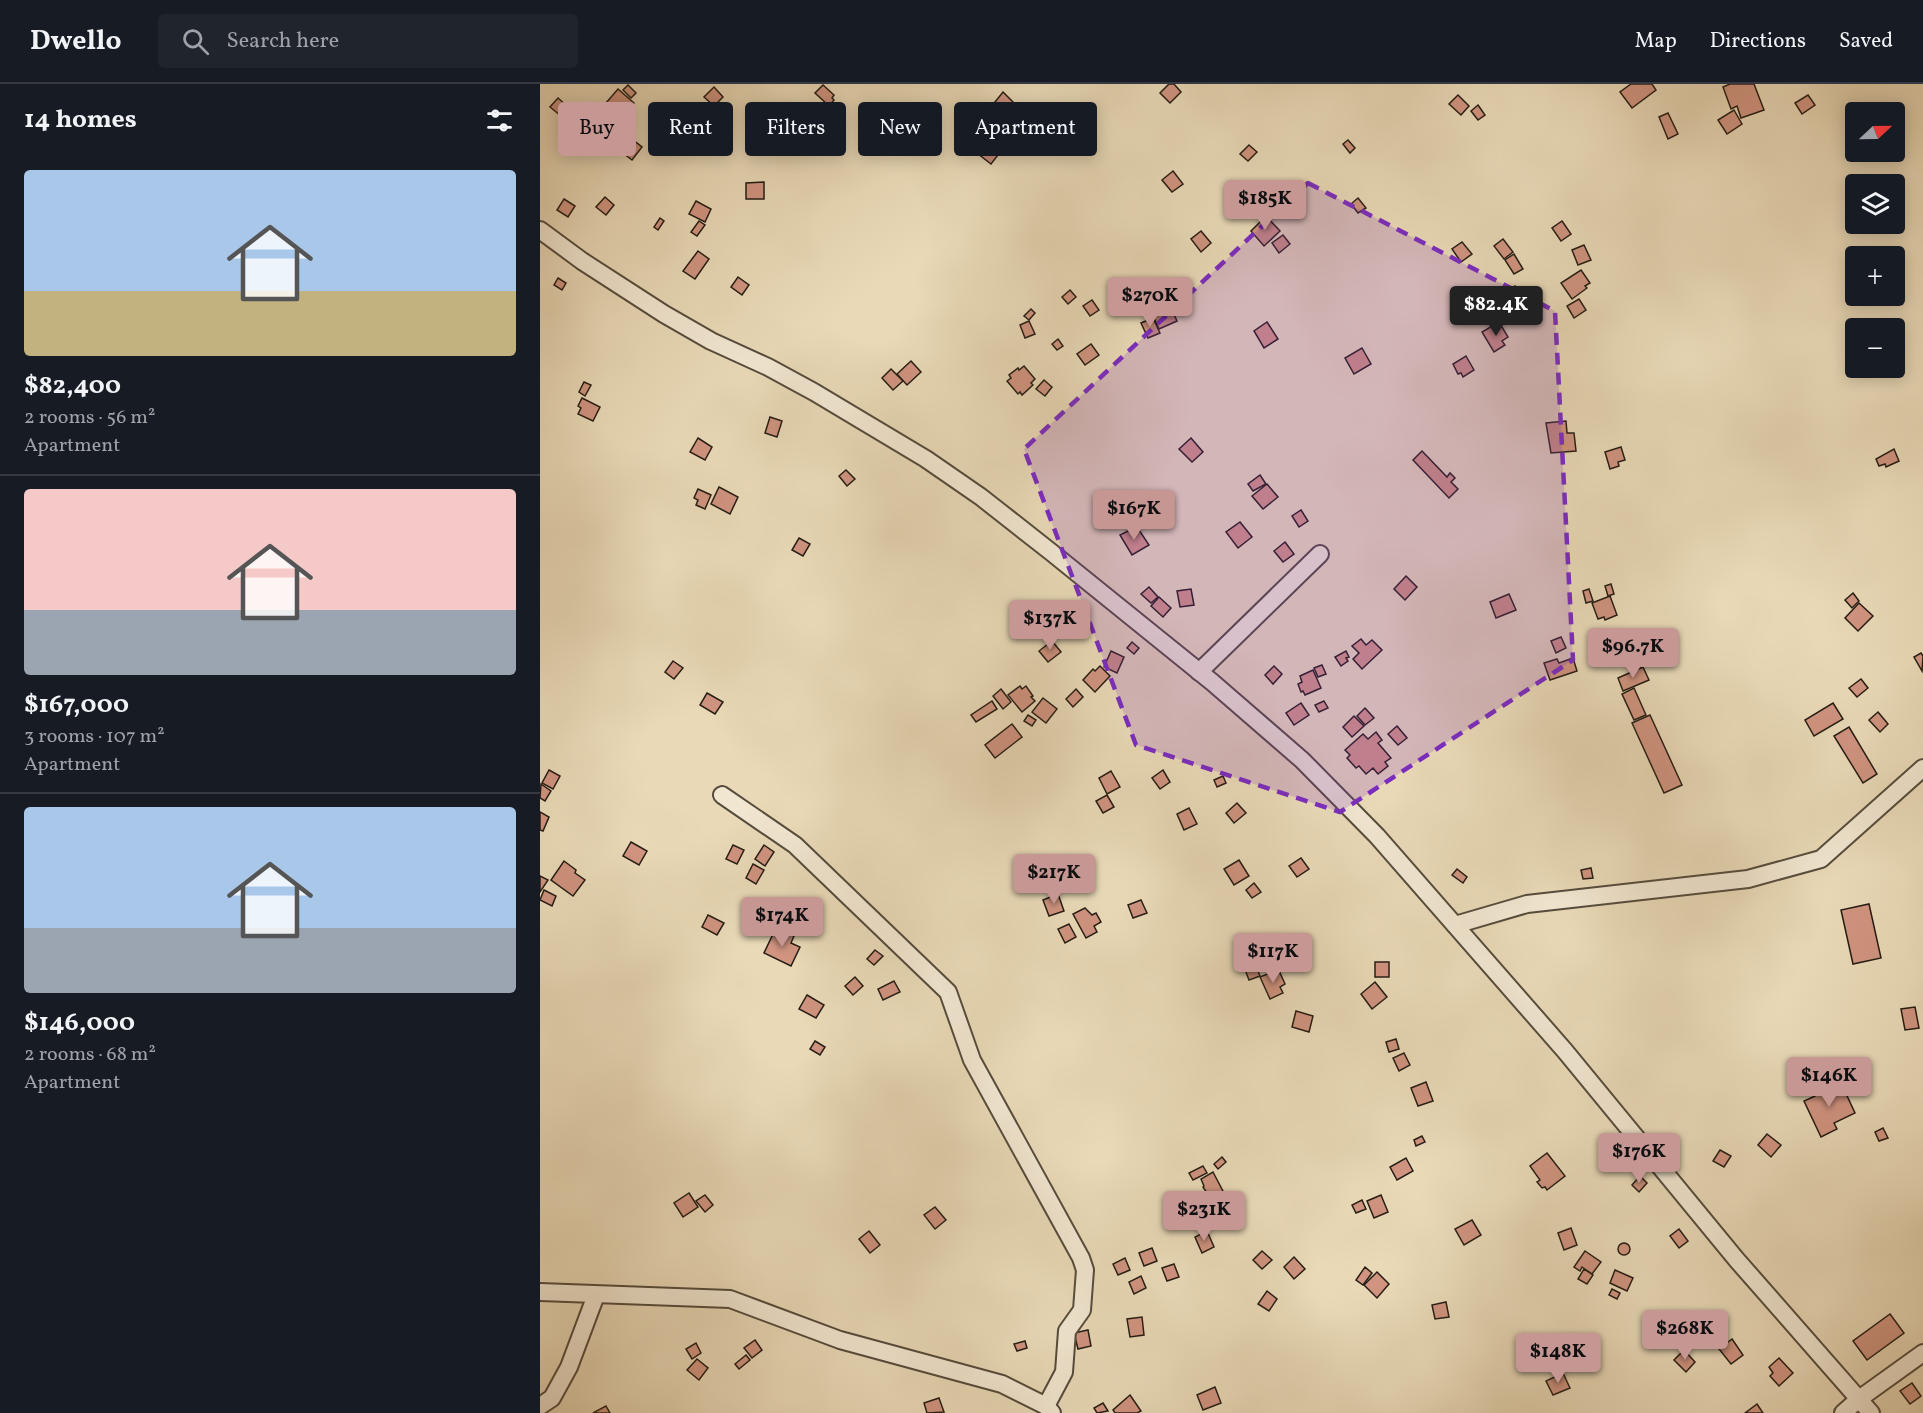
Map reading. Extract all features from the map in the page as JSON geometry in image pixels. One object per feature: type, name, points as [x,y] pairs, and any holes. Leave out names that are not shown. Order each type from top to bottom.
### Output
[{"type":"street","points":[[540,230],[582,261],[664,314],[711,341],[768,367],[814,392],[926,459],[981,497],[1199,672],[1302,760],[1377,836],[1565,1051],[1736,1259],[1871,1413]]},
{"type":"street","points":[[1199,672],[1320,554]]},
{"type":"street","points":[[1455,926],[1527,904],[1748,879],[1821,859],[1923,768]]},
{"type":"street","points":[[540,1292],[730,1299],[840,1340],[1002,1384],[1049,1410],[1064,1372],[1067,1331],[1082,1310],[1085,1270],[1081,1258],[972,1060],[948,992],[795,845],[722,795]]},
{"type":"street","points":[[540,1406],[552,1398],[569,1367],[596,1295]]},
{"type":"street","points":[[1843,1413],[1858,1399],[1923,1353]]},
{"type":"highlighted area","points":[[1308,183],[1555,311],[1573,660],[1340,812],[1136,745],[1024,449]]},
{"type":"building","points":[[1169,84],[1174,84],[1181,92],[1170,103],[1160,93]]},
{"type":"building","points":[[1631,84],[1652,84],[1656,90],[1632,108],[1620,92]]},
{"type":"building","points":[[1730,84],[1754,84],[1764,110],[1741,118],[1737,106],[1731,109],[1723,87]]},
{"type":"building","points":[[628,85],[636,93],[631,98],[623,90]]},
{"type":"building","points":[[823,85],[834,95],[832,98],[834,100],[825,102],[815,93]]},
{"type":"building","points":[[714,87],[723,97],[718,102],[710,102],[704,97]]},
{"type":"building","points":[[618,89],[633,102],[607,102]]},
{"type":"building","points":[[1003,92],[1013,102],[995,102]]},
{"type":"building","points":[[1458,95],[1469,106],[1461,115],[1449,104]]},
{"type":"building","points":[[1808,95],[1815,105],[1802,114],[1795,103]]},
{"type":"building","points":[[558,98],[562,102],[558,102],[558,114],[550,107]]},
{"type":"building","points":[[1478,105],[1485,115],[1478,120],[1471,111]]},
{"type":"building","points":[[1734,110],[1742,124],[1727,134],[1718,120]]},
{"type":"building","points":[[1668,113],[1678,134],[1668,139],[1659,117]]},
{"type":"building","points":[[1348,140],[1355,148],[1350,153],[1343,144]]},
{"type":"building","points":[[636,142],[642,147],[636,155]]},
{"type":"building","points":[[1249,145],[1257,152],[1248,161],[1240,154]]},
{"type":"building","points":[[981,156],[997,156],[991,164]]},
{"type":"building","points":[[1173,171],[1183,184],[1172,192],[1162,180]]},
{"type":"building","points":[[764,182],[764,199],[746,199],[746,183]]},
{"type":"building","points":[[605,197],[614,205],[606,215],[596,207]]},
{"type":"building","points":[[1264,197],[1268,205],[1260,209],[1256,201]]},
{"type":"building","points":[[1358,198],[1366,208],[1358,213],[1351,204]]},
{"type":"building","points":[[564,199],[575,206],[568,217],[557,210]]},
{"type":"building","points":[[696,201],[711,209],[705,222],[689,214]]},
{"type":"building","points":[[1266,216],[1280,231],[1264,246],[1251,231]]},
{"type":"building","points":[[660,218],[664,221],[658,230],[654,227]]},
{"type":"building","points":[[699,221],[705,225],[697,236],[691,232]]},
{"type":"building","points":[[1562,221],[1571,234],[1561,241],[1552,228]]},
{"type":"building","points":[[1201,231],[1211,243],[1201,252],[1191,239]]},
{"type":"building","points":[[1283,235],[1290,244],[1279,253],[1272,243]]},
{"type":"building","points":[[1503,239],[1513,252],[1504,259],[1494,246]]},
{"type":"building","points":[[1462,242],[1472,254],[1461,262],[1452,249]]},
{"type":"building","points":[[1584,245],[1591,260],[1578,265],[1572,250]]},
{"type":"building","points":[[698,251],[709,259],[695,279],[683,271]]},
{"type":"building","points":[[1514,254],[1523,269],[1514,274],[1505,260]]},
{"type":"building","points":[[1581,270],[1590,283],[1572,299],[1561,283]]},
{"type":"building","points":[[738,277],[749,285],[742,295],[731,287]]},
{"type":"building","points":[[558,278],[566,283],[562,290],[554,285]]},
{"type":"building","points":[[1515,286],[1522,298],[1509,306],[1503,293]]},
{"type":"building","points":[[1070,290],[1076,297],[1068,304],[1062,297]]},
{"type":"building","points":[[1579,299],[1586,310],[1574,318],[1567,306]]},
{"type":"building","points":[[1092,300],[1099,310],[1090,316],[1083,306]]},
{"type":"building","points":[[1168,301],[1177,321],[1159,329],[1150,309]]},
{"type":"building","points":[[1471,302],[1478,314],[1468,321],[1460,309]]},
{"type":"building","points":[[1031,309],[1035,313],[1029,320],[1024,316]]},
{"type":"building","points":[[1153,318],[1160,333],[1148,338],[1141,323]]},
{"type":"building","points":[[1029,321],[1035,334],[1025,338],[1020,325]]},
{"type":"building","points":[[1267,322],[1278,339],[1264,348],[1254,331]]},
{"type":"building","points":[[1499,322],[1508,337],[1502,341],[1505,345],[1494,352],[1482,332]]},
{"type":"building","points":[[1058,339],[1063,346],[1057,350],[1052,344]]},
{"type":"building","points":[[1091,344],[1099,355],[1085,365],[1077,354]]},
{"type":"building","points":[[1362,348],[1371,364],[1354,374],[1345,358]]},
{"type":"building","points":[[1466,356],[1474,370],[1463,377],[1461,373],[1458,374],[1453,364]]},
{"type":"building","points":[[911,361],[921,372],[907,385],[897,374]]},
{"type":"building","points":[[1024,366],[1035,379],[1031,383],[1033,385],[1022,395],[1020,392],[1018,394],[1007,381],[1011,378],[1009,375]]},
{"type":"building","points":[[891,369],[903,381],[893,390],[882,378]]},
{"type":"building","points":[[1044,380],[1052,387],[1045,396],[1036,389]]},
{"type":"building","points":[[584,382],[591,385],[585,396],[579,392]]},
{"type":"building","points":[[582,398],[600,407],[593,421],[578,414],[581,408],[578,406]]},
{"type":"building","points":[[770,417],[782,421],[777,437],[765,433]]},
{"type":"building","points":[[1566,421],[1567,433],[1574,433],[1576,451],[1551,453],[1546,423]]},
{"type":"building","points":[[698,438],[712,447],[705,460],[690,452]]},
{"type":"building","points":[[1191,438],[1203,452],[1192,462],[1179,449]]},
{"type":"building","points":[[1621,447],[1625,460],[1618,462],[1619,466],[1610,469],[1605,452]]},
{"type":"building","points":[[1894,449],[1899,461],[1886,467],[1885,464],[1879,466],[1876,459]]},
{"type":"building","points":[[1422,451],[1447,477],[1450,473],[1455,478],[1451,482],[1458,489],[1449,498],[1413,460]]},
{"type":"building","points":[[846,470],[855,479],[847,486],[839,476]]},
{"type":"building","points":[[1260,475],[1266,484],[1253,491],[1248,484]]},
{"type":"building","points":[[1267,484],[1278,497],[1263,509],[1252,496]]},
{"type":"building","points":[[719,487],[738,497],[730,514],[711,504]]},
{"type":"building","points":[[698,489],[711,495],[705,509],[696,505],[698,500],[694,498]]},
{"type":"building","points":[[1301,510],[1308,521],[1299,527],[1292,516]]},
{"type":"building","points":[[1240,522],[1252,537],[1238,548],[1226,532]]},
{"type":"building","points":[[1130,530],[1132,534],[1139,530],[1149,545],[1132,555],[1120,535]]},
{"type":"building","points":[[799,538],[810,544],[803,556],[792,550]]},
{"type":"building","points":[[1285,542],[1294,554],[1283,562],[1274,551]]},
{"type":"building","points":[[1406,576],[1417,587],[1405,600],[1394,589]]},
{"type":"building","points":[[1611,584],[1614,594],[1608,596],[1605,586]]},
{"type":"building","points":[[1149,587],[1158,597],[1151,603],[1141,594]]},
{"type":"building","points":[[1191,589],[1194,605],[1180,607],[1177,591]]},
{"type":"building","points":[[1589,589],[1593,601],[1586,603],[1583,591]]},
{"type":"building","points":[[1853,593],[1859,601],[1852,608],[1845,600]]},
{"type":"building","points":[[1509,594],[1516,610],[1496,618],[1490,602]]},
{"type":"building","points":[[1610,596],[1617,615],[1605,620],[1604,617],[1598,619],[1592,603]]},
{"type":"building","points":[[1159,597],[1171,608],[1163,617],[1151,606]]},
{"type":"building","points":[[1859,603],[1873,616],[1858,631],[1845,618]]},
{"type":"building","points":[[1561,637],[1566,648],[1556,653],[1551,641]]},
{"type":"building","points":[[1361,639],[1366,645],[1372,640],[1382,650],[1362,669],[1353,659],[1359,653],[1352,646]]},
{"type":"building","points":[[1052,641],[1061,652],[1048,662],[1039,651]]},
{"type":"building","points":[[1132,642],[1139,648],[1134,654],[1127,648]]},
{"type":"building","points":[[1111,651],[1124,657],[1117,673],[1104,667]]},
{"type":"building","points":[[1346,651],[1348,661],[1341,666],[1335,657]]},
{"type":"building","points":[[1921,653],[1923,656],[1922,671],[1914,657]]},
{"type":"building","points":[[1573,658],[1577,671],[1550,680],[1544,663],[1557,659],[1559,663]]},
{"type":"building","points":[[673,661],[683,668],[674,679],[665,672]]},
{"type":"building","points":[[1322,665],[1326,674],[1318,677],[1314,668]]},
{"type":"building","points":[[1100,666],[1110,676],[1095,692],[1083,680],[1093,669],[1095,671]]},
{"type":"building","points":[[1274,666],[1282,674],[1273,684],[1265,675]]},
{"type":"building","points":[[1643,667],[1649,680],[1623,691],[1618,678]]},
{"type":"building","points":[[1313,670],[1321,688],[1305,695],[1298,684],[1302,682],[1300,676]]},
{"type":"building","points":[[1861,679],[1868,688],[1857,697],[1849,688]]},
{"type":"building","points":[[1020,686],[1022,689],[1026,686],[1035,701],[1022,712],[1008,695]]},
{"type":"building","points":[[1634,688],[1646,715],[1634,720],[1622,694]]},
{"type":"building","points":[[1001,689],[1011,702],[1003,709],[993,696]]},
{"type":"building","points":[[1076,689],[1083,697],[1073,707],[1066,699]]},
{"type":"building","points":[[707,693],[723,702],[715,714],[700,705]]},
{"type":"building","points":[[1043,698],[1057,709],[1046,723],[1032,712]]},
{"type":"building","points":[[992,701],[997,709],[976,722],[971,715]]},
{"type":"building","points":[[1324,701],[1328,708],[1319,712],[1315,705]]},
{"type":"building","points":[[1301,703],[1309,715],[1294,725],[1286,713]]},
{"type":"building","points":[[1833,703],[1843,719],[1814,736],[1805,720]]},
{"type":"building","points":[[1365,708],[1374,718],[1365,725],[1357,716]]},
{"type":"building","points":[[1878,712],[1888,724],[1880,732],[1869,720]]},
{"type":"building","points":[[1028,715],[1036,720],[1032,726],[1024,721]]},
{"type":"building","points":[[1650,715],[1682,785],[1664,793],[1632,723]]},
{"type":"building","points":[[1354,716],[1364,726],[1352,737],[1343,727]]},
{"type":"building","points":[[1012,724],[1022,737],[995,758],[985,745]]},
{"type":"building","points":[[1397,726],[1407,738],[1398,745],[1388,734]]},
{"type":"building","points":[[1849,727],[1877,774],[1863,783],[1834,736]]},
{"type":"building","points":[[1376,732],[1382,740],[1378,743],[1391,758],[1385,762],[1388,766],[1378,774],[1373,768],[1366,774],[1359,766],[1356,768],[1347,758],[1350,755],[1345,750],[1363,734],[1368,739]]},
{"type":"building","points":[[549,770],[560,776],[553,789],[542,783]]},
{"type":"building","points":[[1163,770],[1170,782],[1160,789],[1152,778]]},
{"type":"building","points":[[1111,771],[1120,787],[1107,794],[1099,778]]},
{"type":"building","points":[[1223,776],[1226,783],[1217,787],[1214,780]]},
{"type":"building","points":[[541,784],[551,791],[545,801],[540,798]]},
{"type":"building","points":[[1107,795],[1114,807],[1103,813],[1096,801]]},
{"type":"building","points":[[1237,803],[1246,813],[1234,823],[1226,813]]},
{"type":"building","points":[[1189,808],[1197,824],[1184,830],[1177,814]]},
{"type":"building","points":[[540,812],[549,817],[543,831],[540,830]]},
{"type":"building","points":[[631,842],[647,851],[639,865],[623,856]]},
{"type":"building","points":[[733,845],[744,850],[737,864],[726,859]]},
{"type":"building","points":[[764,845],[774,852],[765,866],[755,859]]},
{"type":"building","points":[[1301,858],[1309,869],[1297,877],[1289,866]]},
{"type":"building","points":[[1239,860],[1249,876],[1234,885],[1224,869]]},
{"type":"building","points":[[564,861],[585,880],[573,896],[551,880]]},
{"type":"building","points":[[753,864],[764,870],[756,884],[746,878]]},
{"type":"building","points":[[1591,868],[1593,878],[1583,879],[1581,870]]},
{"type":"building","points":[[1457,869],[1467,877],[1463,883],[1452,875]]},
{"type":"building","points":[[540,876],[548,880],[540,892]]},
{"type":"building","points":[[1254,883],[1261,892],[1252,898],[1246,890]]},
{"type":"building","points":[[544,890],[556,896],[552,906],[540,900]]},
{"type":"building","points":[[1058,894],[1064,911],[1049,916],[1043,900]]},
{"type":"building","points":[[1141,900],[1147,913],[1133,918],[1128,905]]},
{"type":"building","points":[[1869,904],[1881,958],[1853,964],[1841,910]]},
{"type":"building","points":[[1085,908],[1092,915],[1096,913],[1101,922],[1094,926],[1097,932],[1086,938],[1073,914]]},
{"type":"building","points":[[708,915],[724,923],[717,935],[702,927]]},
{"type":"building","points":[[1069,924],[1076,937],[1065,943],[1058,929]]},
{"type":"building","points":[[774,932],[783,937],[785,932],[794,936],[791,943],[800,947],[791,966],[764,953]]},
{"type":"building","points":[[875,950],[883,956],[874,965],[867,959]]},
{"type":"building","points":[[1375,962],[1389,962],[1389,977],[1375,977]]},
{"type":"building","points":[[1255,963],[1260,976],[1249,980],[1244,967]]},
{"type":"building","points":[[1275,971],[1277,974],[1280,973],[1285,984],[1280,987],[1283,993],[1270,999],[1260,977]]},
{"type":"building","points":[[855,977],[863,986],[853,995],[845,986]]},
{"type":"building","points":[[894,981],[900,992],[883,1000],[878,989]]},
{"type":"building","points":[[1375,982],[1387,997],[1372,1009],[1361,994]]},
{"type":"building","points":[[807,995],[824,1005],[816,1018],[799,1009]]},
{"type":"building","points":[[1915,1007],[1919,1028],[1905,1030],[1901,1009]]},
{"type":"building","points":[[1296,1011],[1313,1016],[1309,1032],[1292,1027]]},
{"type":"building","points":[[1396,1039],[1399,1049],[1389,1052],[1386,1042]]},
{"type":"building","points":[[815,1041],[825,1047],[820,1055],[810,1049]]},
{"type":"building","points":[[1404,1053],[1410,1065],[1399,1071],[1393,1058]]},
{"type":"building","points":[[1866,1072],[1867,1080],[1852,1082],[1852,1073]]},
{"type":"building","points":[[1426,1082],[1433,1101],[1418,1106],[1411,1088]]},
{"type":"building","points":[[1841,1083],[1855,1113],[1834,1123],[1837,1129],[1821,1137],[1804,1101],[1815,1096],[1814,1093]]},
{"type":"building","points":[[1883,1128],[1888,1138],[1879,1141],[1875,1132]]},
{"type":"building","points":[[1767,1134],[1781,1145],[1771,1157],[1758,1145]]},
{"type":"building","points":[[1422,1136],[1425,1142],[1416,1146],[1414,1140]]},
{"type":"building","points":[[1720,1150],[1731,1156],[1724,1167],[1713,1161]]},
{"type":"building","points":[[1547,1153],[1565,1176],[1547,1190],[1537,1182],[1540,1180],[1530,1166]]},
{"type":"building","points":[[1222,1157],[1226,1162],[1218,1169],[1214,1164]]},
{"type":"building","points":[[1406,1158],[1413,1171],[1397,1180],[1390,1167]]},
{"type":"building","points":[[1203,1166],[1207,1173],[1193,1180],[1189,1173]]},
{"type":"building","points":[[1213,1172],[1225,1195],[1213,1202],[1203,1187],[1201,1179]]},
{"type":"building","points":[[1640,1176],[1647,1183],[1639,1192],[1632,1185]]},
{"type":"building","points":[[689,1193],[698,1207],[683,1217],[674,1203]]},
{"type":"building","points":[[705,1195],[713,1205],[705,1212],[696,1201]]},
{"type":"building","points":[[1381,1195],[1388,1212],[1374,1218],[1367,1201]]},
{"type":"building","points":[[1223,1198],[1228,1209],[1214,1217],[1208,1206]]},
{"type":"building","points":[[1362,1200],[1366,1209],[1356,1213],[1352,1205]]},
{"type":"building","points":[[935,1207],[946,1220],[935,1229],[924,1215]]},
{"type":"building","points":[[1472,1220],[1481,1235],[1464,1245],[1455,1229]]},
{"type":"building","points":[[1571,1228],[1577,1245],[1564,1250],[1558,1233]]},
{"type":"building","points":[[1679,1229],[1688,1241],[1679,1248],[1670,1236]]},
{"type":"building","points":[[869,1231],[880,1245],[870,1253],[859,1239]]},
{"type":"building","points":[[1207,1231],[1214,1247],[1202,1253],[1195,1237]]},
{"type":"building","points":[[1626,1243],[1629,1244],[1629,1254],[1622,1255],[1619,1254],[1618,1247],[1619,1244]]},
{"type":"building","points":[[1152,1248],[1157,1261],[1144,1266],[1139,1253]]},
{"type":"building","points":[[1262,1251],[1272,1260],[1262,1269],[1253,1260]]},
{"type":"building","points":[[1585,1251],[1601,1262],[1592,1274],[1582,1267],[1580,1271],[1574,1267]]},
{"type":"building","points":[[1294,1257],[1305,1269],[1294,1279],[1284,1267]]},
{"type":"building","points":[[1125,1258],[1130,1270],[1118,1275],[1113,1264]]},
{"type":"building","points":[[1174,1264],[1179,1277],[1167,1281],[1162,1268]]},
{"type":"building","points":[[1365,1267],[1372,1273],[1363,1285],[1356,1280]]},
{"type":"building","points":[[1584,1269],[1593,1275],[1587,1284],[1578,1279]]},
{"type":"building","points":[[1615,1270],[1633,1278],[1627,1291],[1610,1283]]},
{"type":"building","points":[[1377,1272],[1389,1284],[1377,1298],[1364,1285]]},
{"type":"building","points":[[1141,1276],[1146,1288],[1134,1294],[1129,1282]]},
{"type":"building","points":[[1612,1289],[1620,1293],[1617,1299],[1609,1295]]},
{"type":"building","points":[[1267,1291],[1277,1299],[1269,1311],[1258,1304]]},
{"type":"building","points":[[1446,1302],[1449,1317],[1435,1319],[1432,1305]]},
{"type":"building","points":[[1890,1314],[1904,1333],[1867,1360],[1853,1341]]},
{"type":"building","points":[[1142,1317],[1144,1335],[1130,1337],[1127,1319]]},
{"type":"building","points":[[1088,1330],[1091,1346],[1078,1349],[1074,1333]]},
{"type":"building","points":[[1732,1339],[1743,1355],[1731,1364],[1719,1349]]},
{"type":"building","points":[[755,1340],[762,1350],[752,1358],[744,1348]]},
{"type":"building","points":[[1025,1341],[1027,1348],[1017,1351],[1014,1344]]},
{"type":"building","points":[[696,1343],[701,1353],[692,1359],[686,1349]]},
{"type":"building","points":[[1684,1350],[1695,1362],[1686,1372],[1674,1360]]},
{"type":"building","points":[[746,1355],[750,1360],[739,1369],[735,1364]]},
{"type":"building","points":[[1779,1358],[1793,1373],[1779,1386],[1770,1376],[1773,1373],[1769,1367]]},
{"type":"building","points":[[697,1359],[708,1368],[699,1380],[687,1370]]},
{"type":"building","points":[[1563,1373],[1570,1388],[1553,1395],[1546,1381]]},
{"type":"building","points":[[1912,1383],[1921,1396],[1910,1404],[1900,1391]]},
{"type":"building","points":[[1215,1387],[1221,1403],[1203,1410],[1197,1395]]},
{"type":"building","points":[[1130,1395],[1141,1411],[1115,1413],[1113,1410]]},
{"type":"building","points":[[939,1398],[944,1412],[927,1413],[924,1403]]},
{"type":"building","points":[[1103,1403],[1108,1411],[1097,1413],[1094,1408]]},
{"type":"building","points":[[1757,1404],[1763,1413],[1745,1413]]},
{"type":"building","points":[[606,1406],[610,1413],[593,1413]]}]
